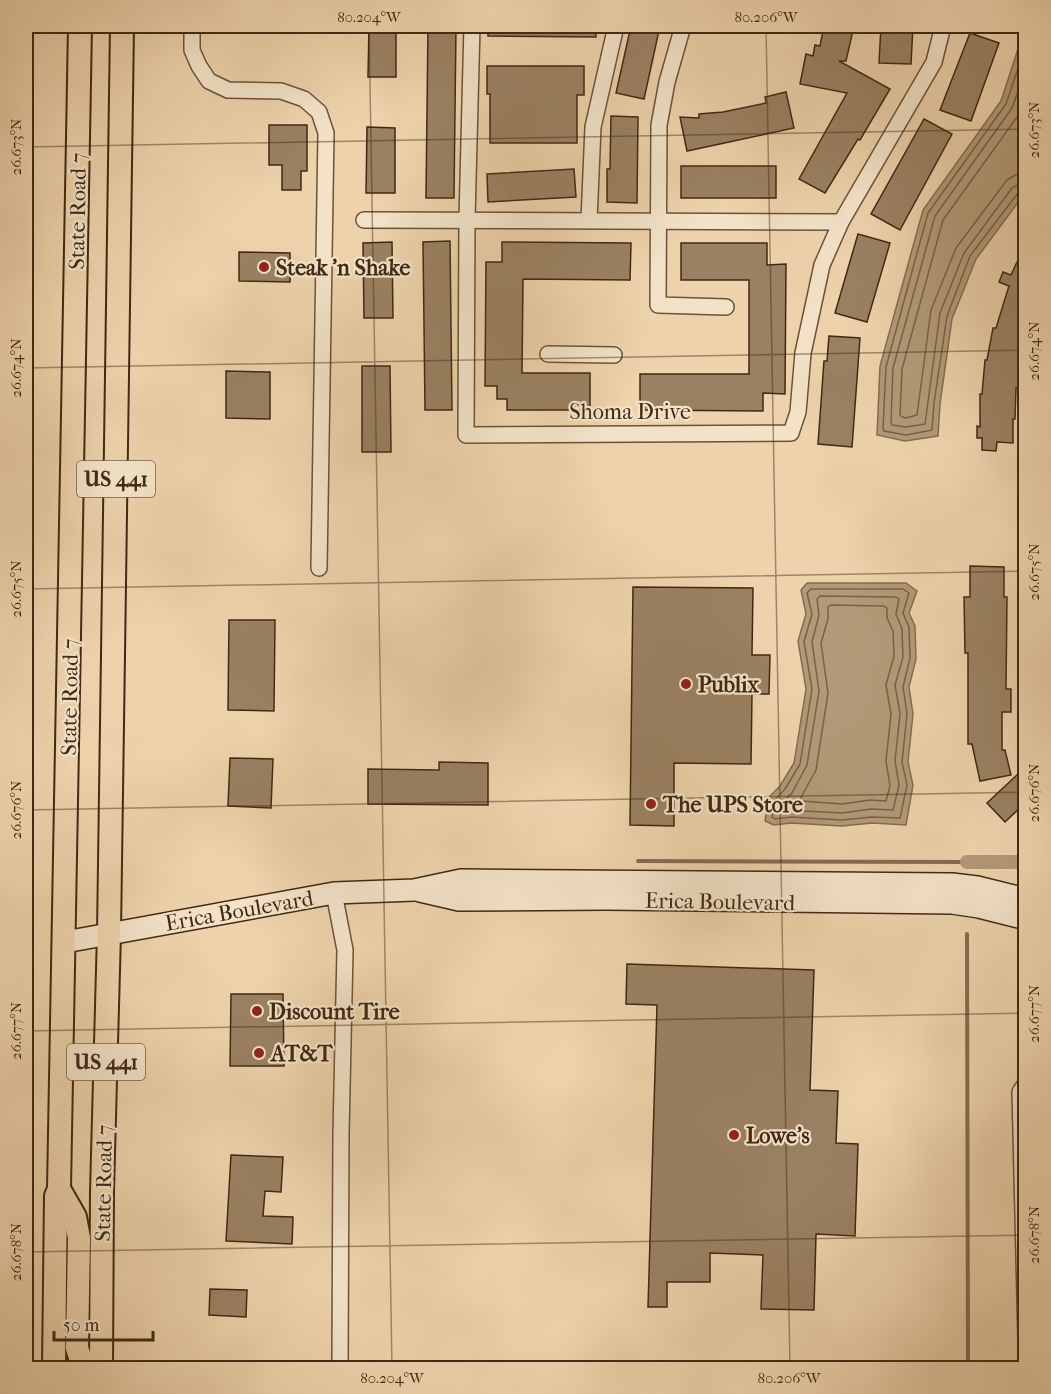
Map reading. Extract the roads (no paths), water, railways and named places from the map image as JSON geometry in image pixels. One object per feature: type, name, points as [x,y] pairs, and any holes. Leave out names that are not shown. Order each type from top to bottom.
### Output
[{"type":"main road","name":"State Road 7","points":[[54,1368],[56,1196],[59,1189],[65,942],[80,26]]},
{"type":"main road","name":"State Road 7","points":[[101,1368],[122,26]]},
{"type":"main road","points":[[59,1189],[75,1217],[79,1238],[77,1348],[83,1366],[87,1368]]},
{"type":"street","points":[[192,26],[192,50],[209,81],[228,90],[281,91],[304,99],[319,112],[326,133],[319,568]]},
{"type":"street","name":"Shoma Drive","points":[[472,26],[467,219],[466,435],[791,433],[798,412],[803,352],[822,265],[841,222],[934,62],[943,26]]},
{"type":"street","points":[[589,220],[593,127],[616,26]]},
{"type":"street","points":[[683,26],[667,82],[659,124],[658,305],[726,307]]},
{"type":"street","points":[[364,220],[841,222]]},
{"type":"street","points":[[548,354],[614,355]]},
{"type":"street","name":"Erica Boulevard","points":[[65,942],[334,892],[414,890],[460,880],[952,884],[977,887],[1026,899]]},
{"type":"street","name":"Erica Boulevard","points":[[414,890],[459,900],[606,899],[952,903],[1026,919]]},
{"type":"street","points":[[334,892],[345,950],[340,1368]]},
{"type":"street","points":[[1026,1083],[1020,1092],[1026,1339]]},
{"type":"water","points":[[1024,26],[1026,26],[1025,193],[976,259],[952,319],[940,404],[938,436],[905,441],[877,435],[880,366],[923,210],[1001,101]]},
{"type":"water","points":[[807,583],[906,583],[917,591],[909,613],[915,626],[916,659],[909,687],[913,714],[908,762],[913,785],[906,825],[872,823],[842,826],[791,823],[774,825],[765,821],[769,797],[780,786],[794,763],[806,689],[798,641],[806,614],[801,590]]},
{"type":"waterway","points":[[638,861],[967,862]]},
{"type":"waterway","points":[[967,862],[1026,862]]},
{"type":"waterway","points":[[967,934],[968,1368]]},
{"type":"place","name":"Steak 'n Shake","points":[[264,267]]},
{"type":"place","name":"Publix","points":[[686,684]]},
{"type":"place","name":"The UPS Store","points":[[651,804]]},
{"type":"place","name":"Discount Tire","points":[[257,1011]]},
{"type":"place","name":"AT&T","points":[[259,1053]]},
{"type":"place","name":"Lowe's","points":[[734,1135]]}]
